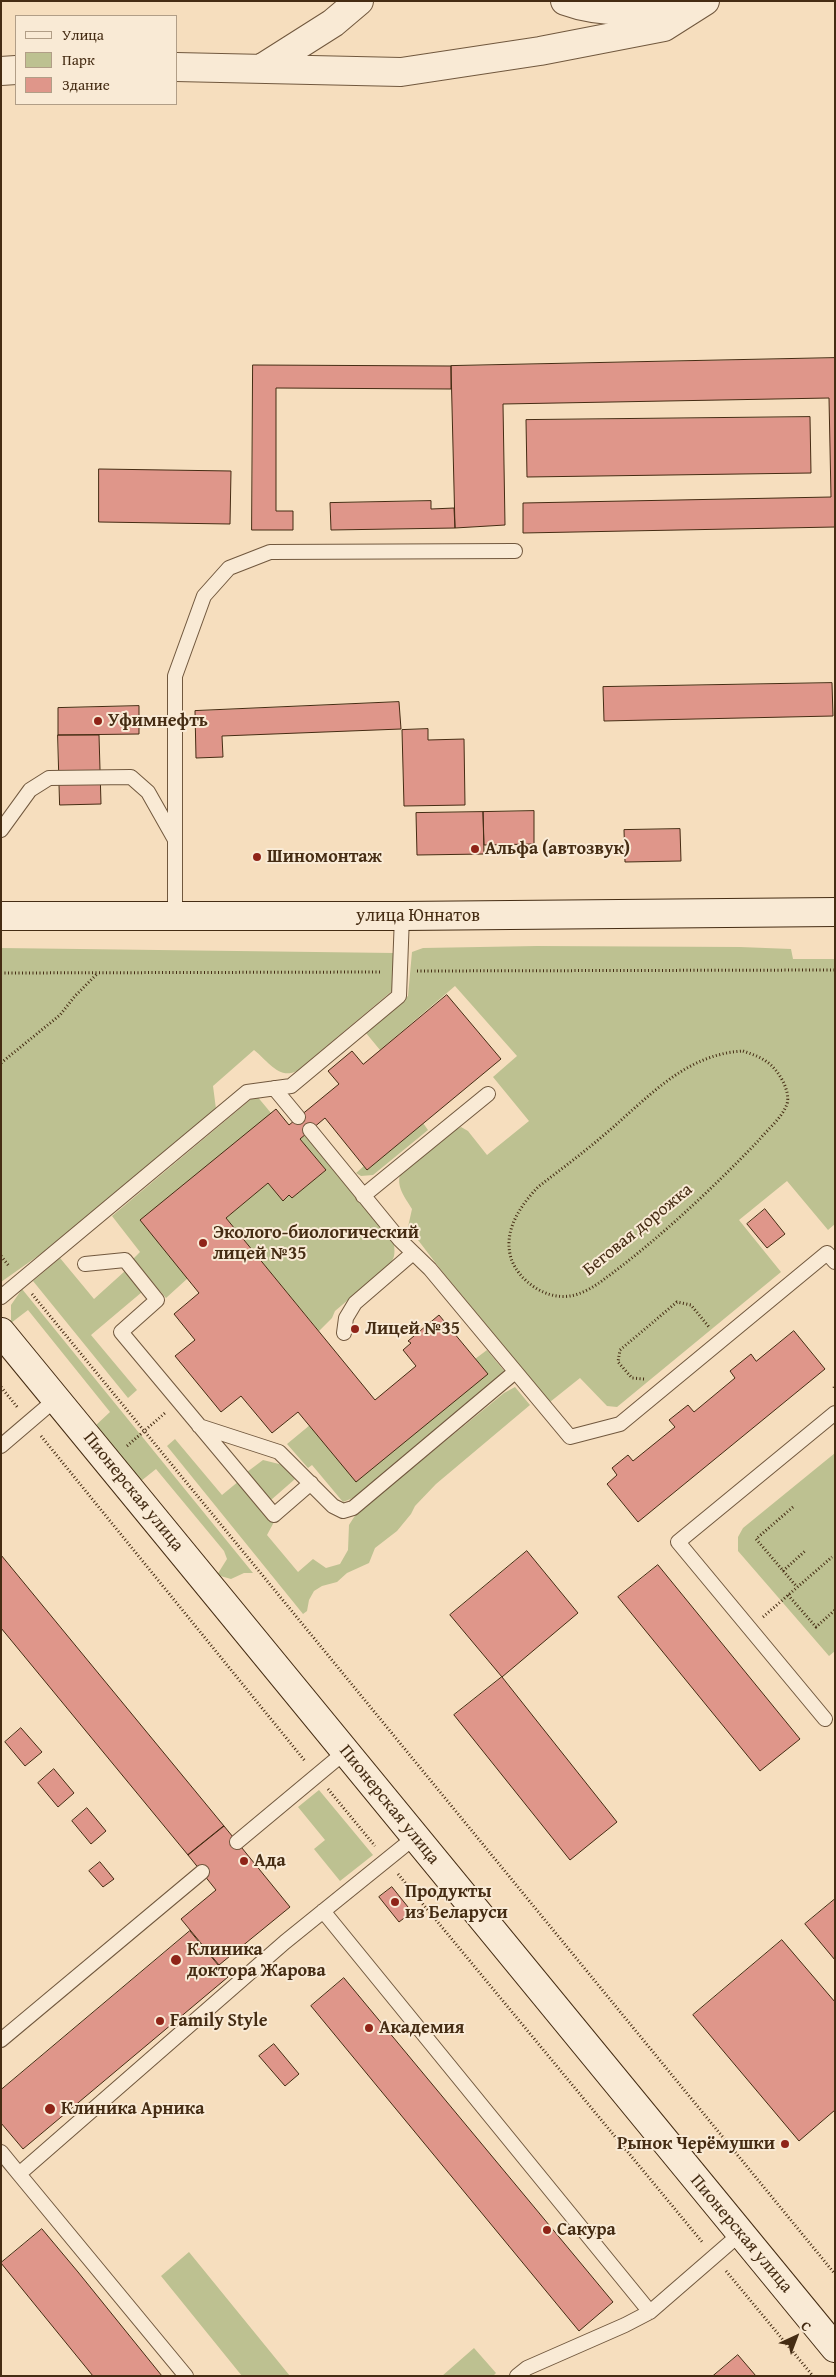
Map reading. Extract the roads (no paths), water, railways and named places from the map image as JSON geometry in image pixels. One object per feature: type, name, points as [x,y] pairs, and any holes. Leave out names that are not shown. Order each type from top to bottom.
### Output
[{"type":"main road","points":[[262,68],[333,23],[360,1]]},
{"type":"main road","points":[[565,1],[583,8],[642,11],[689,1]]},
{"type":"main road","points":[[178,67],[401,72],[540,51],[664,26],[705,1]]},
{"type":"main road","points":[[1,71],[15,70]]},
{"type":"main road","name":"улица Юннатов","points":[[1,916],[402,916],[835,912]]},
{"type":"main road","name":"Пионерская улица","points":[[1,1332],[835,2348]]},
{"type":"lane","points":[[175,916],[175,676],[204,596],[229,568],[270,552],[515,552]]},
{"type":"lane","points":[[1,830],[30,790],[48,778],[132,777],[148,792],[175,839]]},
{"type":"lane","points":[[1,1297],[248,1092],[291,1086],[399,996],[402,916]]},
{"type":"lane","points":[[274,1088],[298,1117]]},
{"type":"lane","points":[[363,1196],[488,1094]]},
{"type":"lane","points":[[310,1130],[412,1253],[430,1268],[570,1438],[620,1424],[827,1253],[835,1262]]},
{"type":"lane","points":[[344,1333],[346,1318],[355,1303],[412,1253]]},
{"type":"lane","points":[[85,1264],[125,1260],[157,1300],[121,1332],[274,1515],[311,1483]]},
{"type":"lane","points":[[199,1426],[279,1452],[333,1506],[343,1511],[353,1508],[515,1372]]},
{"type":"lane","points":[[1,1446],[56,1400]]},
{"type":"lane","points":[[825,1719],[678,1542],[835,1413]]},
{"type":"lane","points":[[237,1842],[346,1752]]},
{"type":"lane","points":[[19,2174],[323,1911],[416,1837]]},
{"type":"lane","points":[[1,2040],[202,1872]]},
{"type":"lane","points":[[323,1911],[650,2312]]},
{"type":"lane","points":[[1,2152],[186,2376]]},
{"type":"lane","points":[[517,2376],[527,2368],[650,2312],[740,2234]]},
{"type":"place","name":"Уфимнефть","points":[[98,721]]},
{"type":"place","name":"Альфа (автозвук)","points":[[475,849]]},
{"type":"place","name":"Шиномонтаж","points":[[257,857]]},
{"type":"place","name":"Эколого-биологический лицей №35","points":[[203,1243]]},
{"type":"place","name":"Лицей №35","points":[[355,1329]]},
{"type":"place","name":"Ада","points":[[244,1861]]},
{"type":"place","name":"Продукты из Беларуси","points":[[395,1902]]},
{"type":"place","name":"Клиника доктора Жарова","points":[[176,1960]]},
{"type":"place","name":"Family Style","points":[[160,2021]]},
{"type":"place","name":"Академия","points":[[369,2028]]},
{"type":"place","name":"Клиника Арника","points":[[50,2109]]},
{"type":"place","name":"Рынок Черёмушки","points":[[785,2144]]},
{"type":"place","name":"Сакура","points":[[547,2230]]}]
